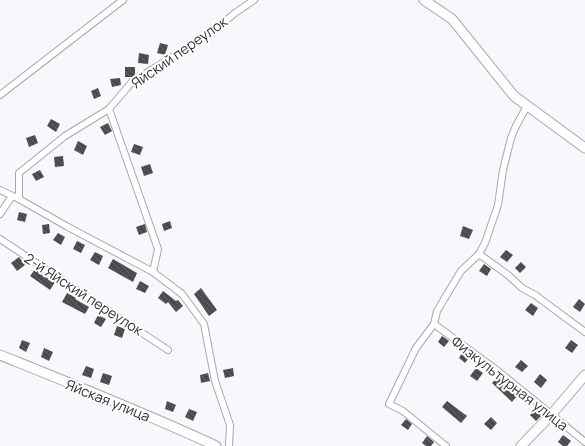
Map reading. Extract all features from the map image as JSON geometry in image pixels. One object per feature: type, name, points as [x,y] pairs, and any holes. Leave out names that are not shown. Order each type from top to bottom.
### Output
[{"type":"street","points":[[0,95],[123,0]]},
{"type":"street","name":"Яйский переулок","points":[[19,198],[19,173],[65,136],[108,109],[132,82],[211,33],[235,13],[254,0]]},
{"type":"street","points":[[424,0],[452,19],[514,96],[585,148]]},
{"type":"street","points":[[446,446],[403,411],[389,404],[416,348],[434,324],[437,311],[461,271],[479,254],[485,243],[498,205],[503,170],[511,138],[527,106]]},
{"type":"street","points":[[108,109],[158,249],[153,272]]},
{"type":"street","points":[[0,190],[19,198],[68,227],[153,272],[182,294],[204,324],[215,381],[230,425],[229,446]]},
{"type":"street","points":[[0,214],[12,196]]},
{"type":"street","name":"2-й Яйский переулок","points":[[0,239],[168,350]]},
{"type":"street","points":[[479,254],[508,275],[522,288],[535,295],[585,332]]},
{"type":"street","name":"Физкультурная улица","points":[[434,324],[498,371],[585,442]]},
{"type":"street","name":"Яйская улица","points":[[0,355],[103,396],[216,446]]},
{"type":"street","points":[[521,446],[552,415],[585,375]]},
{"type":"building","points":[[160,43],[168,45],[165,55],[157,53]]},
{"type":"building","points":[[139,53],[149,55],[148,64],[138,63]]},
{"type":"building","points":[[125,67],[135,67],[135,75],[132,77],[125,77]]},
{"type":"building","points":[[120,78],[121,85],[112,87],[110,79]]},
{"type":"building","points":[[98,88],[101,96],[94,99],[91,91]]},
{"type":"building","points":[[51,119],[60,124],[56,132],[47,126]]},
{"type":"building","points":[[108,123],[112,131],[105,135],[100,127]]},
{"type":"building","points":[[35,135],[38,143],[29,147],[26,138]]},
{"type":"building","points":[[78,141],[87,146],[83,155],[74,150]]},
{"type":"building","points":[[134,144],[143,147],[140,155],[131,152]]},
{"type":"building","points":[[63,156],[64,166],[55,167],[54,157]]},
{"type":"building","points":[[150,164],[153,173],[144,176],[141,167]]},
{"type":"building","points":[[40,170],[44,177],[36,181],[32,174]]},
{"type":"building","points":[[19,212],[27,214],[25,222],[17,220]]},
{"type":"building","points":[[170,221],[172,228],[164,231],[162,224]]},
{"type":"building","points":[[49,224],[50,233],[43,234],[42,225]]},
{"type":"building","points":[[145,224],[147,232],[139,235],[136,227]]},
{"type":"building","points":[[463,226],[473,230],[469,239],[460,236]]},
{"type":"building","points":[[58,233],[65,237],[61,245],[53,240]]},
{"type":"building","points":[[77,241],[85,245],[81,253],[73,249]]},
{"type":"building","points":[[506,250],[513,255],[507,262],[500,257]]},
{"type":"building","points":[[95,252],[103,256],[99,265],[90,260]]},
{"type":"building","points":[[19,257],[25,265],[17,271],[11,263]]},
{"type":"building","points":[[113,259],[137,273],[133,282],[108,268]]},
{"type":"building","points":[[521,262],[526,267],[520,273],[515,268]]},
{"type":"building","points":[[484,264],[491,269],[487,276],[479,271]]},
{"type":"building","points":[[36,268],[43,273],[42,275],[55,282],[50,290],[30,276]]},
{"type":"building","points":[[140,281],[149,286],[145,293],[136,289]]},
{"type":"building","points":[[201,288],[217,310],[209,316],[194,294]]},
{"type":"building","points":[[163,291],[176,301],[178,300],[183,306],[176,312],[168,302],[166,304],[158,298]]},
{"type":"building","points":[[67,293],[89,307],[85,314],[62,302]]},
{"type":"building","points":[[579,299],[585,304],[580,312],[573,307]]},
{"type":"building","points":[[531,303],[538,308],[533,316],[525,310]]},
{"type":"building","points":[[98,315],[106,319],[101,327],[94,323]]},
{"type":"building","points":[[117,326],[125,329],[122,338],[114,335]]},
{"type":"building","points":[[442,336],[449,341],[444,347],[438,342]]},
{"type":"building","points":[[22,340],[30,343],[26,352],[19,348]]},
{"type":"building","points":[[571,340],[578,345],[572,353],[565,348]]},
{"type":"building","points":[[44,348],[53,352],[49,361],[41,357]]},
{"type":"building","points":[[463,351],[470,356],[465,363],[459,358]]},
{"type":"building","points":[[521,360],[528,366],[522,372],[515,367]]},
{"type":"building","points":[[86,366],[94,369],[91,378],[82,375]]},
{"type":"building","points":[[233,368],[234,376],[225,378],[223,370]]},
{"type":"building","points":[[476,368],[483,373],[477,381],[470,376]]},
{"type":"building","points":[[103,373],[112,376],[109,385],[100,382]]},
{"type":"building","points":[[208,373],[210,381],[201,383],[200,375]]},
{"type":"building","points":[[540,374],[547,380],[541,388],[534,382]]},
{"type":"building","points":[[498,377],[518,395],[512,402],[492,383]]},
{"type":"building","points":[[167,401],[176,405],[173,412],[165,409]]},
{"type":"building","points":[[447,401],[467,416],[461,423],[442,407]]},
{"type":"building","points":[[189,409],[197,412],[193,421],[185,417]]},
{"type":"building","points":[[536,409],[542,415],[536,421],[530,415]]},
{"type":"building","points":[[491,417],[497,423],[491,430],[484,424]]},
{"type":"building","points":[[406,419],[412,424],[408,430],[401,425]]},
{"type":"building","points":[[563,435],[571,441],[567,446],[563,446],[558,442]]},
{"type":"building","points":[[427,436],[434,442],[431,446],[426,446],[422,443]]}]
